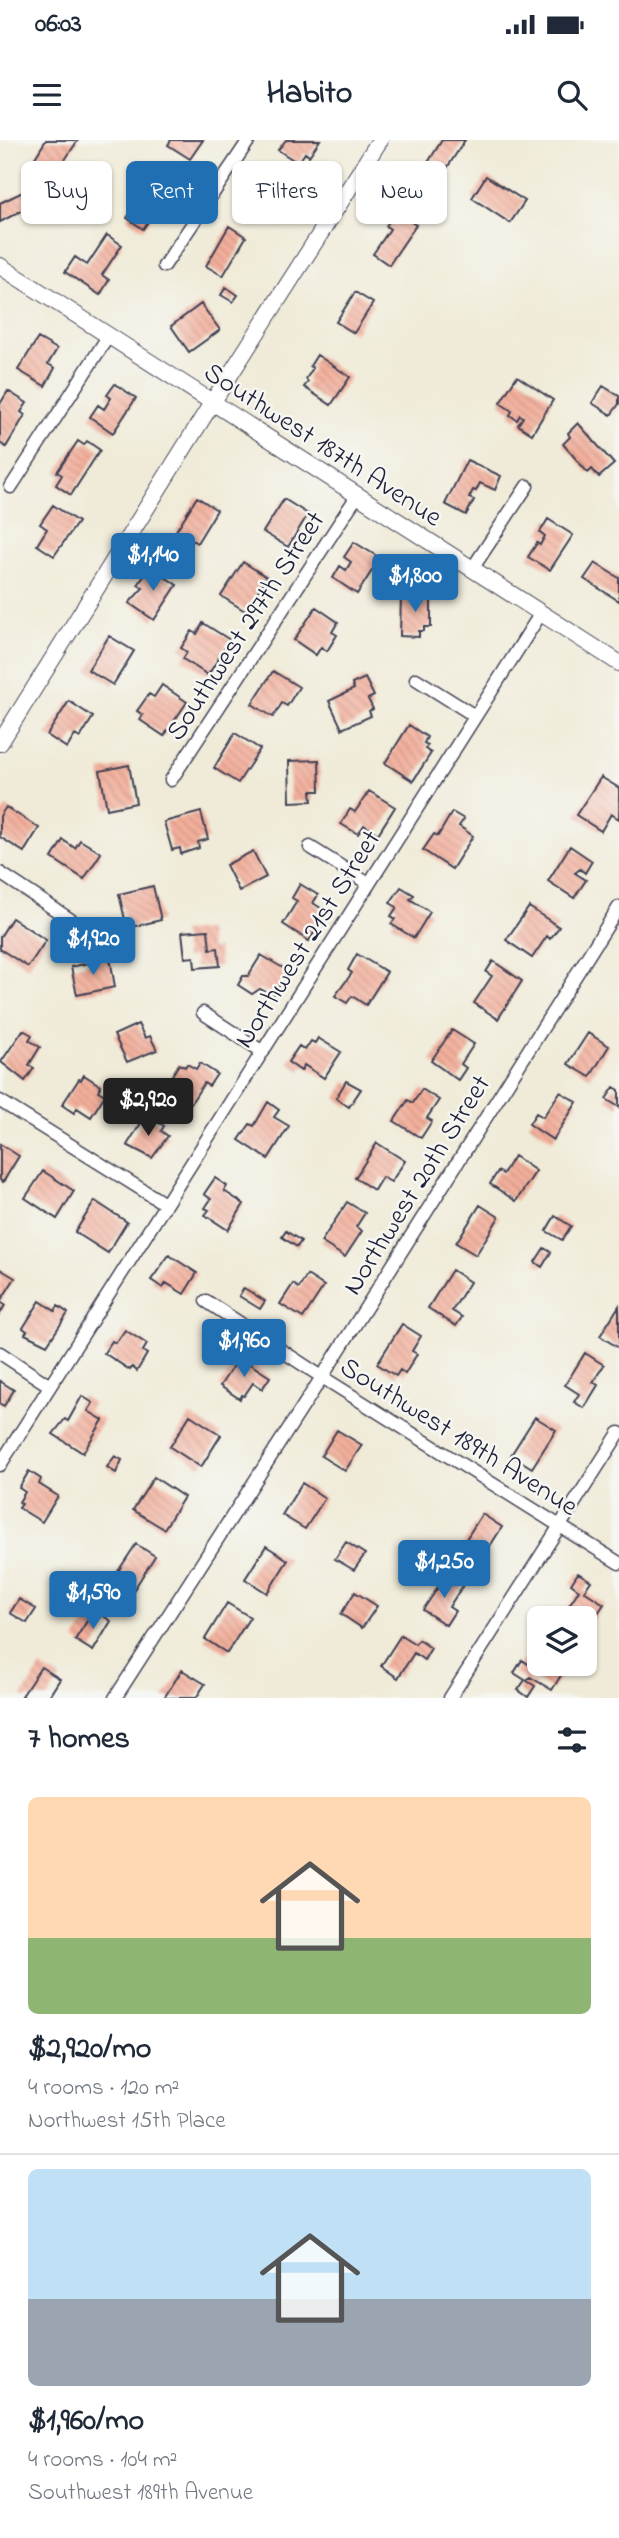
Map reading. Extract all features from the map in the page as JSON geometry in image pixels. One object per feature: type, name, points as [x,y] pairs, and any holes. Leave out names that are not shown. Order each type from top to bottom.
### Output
[{"type":"street","points":[[164,266],[249,140]]},
{"type":"street","points":[[2,737],[380,140]]},
{"type":"street","name":"Southwest 187th Avenue","points":[[0,266],[619,663]]},
{"type":"street","points":[[11,487],[109,335]]},
{"type":"street","points":[[472,569],[527,486]]},
{"type":"street","name":"Southwest 297th Street","points":[[171,780],[357,496]]},
{"type":"street","name":"Northwest 21st Street","points":[[0,1465],[541,613]]},
{"type":"street","points":[[416,679],[475,716]]},
{"type":"street","points":[[310,847],[369,884]]},
{"type":"street","points":[[0,873],[83,928]]},
{"type":"street","name":"Northwest 20th Street","points":[[115,1698],[619,907]]},
{"type":"street","points":[[202,1013],[263,1052]]},
{"type":"street","points":[[0,1101],[165,1204]]},
{"type":"street","name":"Southwest 189th Avenue","points":[[206,1301],[619,1563]]},
{"type":"street","points":[[0,1353],[50,1386]]},
{"type":"street","points":[[450,1698],[619,1433]]},
{"type":"building","points":[[46,140],[78,140],[64,161],[33,161]]},
{"type":"building","points":[[171,140],[203,140],[190,159],[168,145]]},
{"type":"building","points":[[286,140],[320,140],[309,156],[305,153],[299,161],[278,150]]},
{"type":"building","points":[[442,140],[465,140],[447,168],[447,161],[429,161]]},
{"type":"building","points":[[486,176],[525,201],[510,223],[472,198]]},
{"type":"building","points":[[21,193],[21,211],[0,222],[0,203]]},
{"type":"building","points":[[416,225],[389,265],[373,254],[390,229],[386,226]]},
{"type":"building","points":[[229,226],[246,237],[223,276],[206,266]]},
{"type":"building","points":[[107,235],[122,245],[102,275],[109,280],[100,295],[65,272],[75,257],[87,265]]},
{"type":"building","points":[[226,287],[238,295],[233,302],[221,295]]},
{"type":"building","points":[[355,292],[373,303],[354,333],[336,322]]},
{"type":"building","points":[[201,304],[220,330],[189,352],[171,326]]},
{"type":"building","points":[[38,338],[57,349],[48,364],[55,368],[45,386],[18,370]]},
{"type":"building","points":[[317,355],[350,377],[331,405],[304,387],[313,368],[310,366]]},
{"type":"building","points":[[517,376],[553,400],[532,434],[518,425],[523,417],[520,415],[517,420],[510,415],[512,411],[500,403]]},
{"type":"building","points":[[115,384],[136,398],[113,433],[90,417],[98,405],[104,409],[111,398],[107,395]]},
{"type":"building","points":[[603,386],[619,396],[619,404],[611,415],[592,403]]},
{"type":"building","points":[[8,391],[27,403],[21,412],[25,415],[6,447],[0,443],[0,404]]},
{"type":"building","points":[[578,423],[614,464],[599,477],[592,469],[588,473],[563,444],[570,437],[568,433]]},
{"type":"building","points":[[78,441],[84,445],[87,441],[100,450],[71,495],[56,485],[62,475],[57,472]]},
{"type":"building","points":[[467,460],[501,476],[495,490],[480,483],[476,491],[473,490],[469,498],[474,500],[466,515],[445,504]]},
{"type":"building","points":[[197,497],[217,510],[197,543],[176,531]]},
{"type":"building","points":[[284,499],[308,514],[288,547],[263,532]]},
{"type":"building","points":[[53,505],[78,522],[54,556],[37,545],[47,529],[40,524]]},
{"type":"building","points":[[548,519],[573,535],[550,570],[528,557],[545,536],[540,532]]},
{"type":"building","points":[[354,542],[380,558],[357,594],[333,578],[340,566],[346,570],[351,562],[344,557]]},
{"type":"building","points":[[243,562],[267,577],[245,611],[221,596]]},
{"type":"building","points":[[595,563],[619,578],[619,601],[584,579]]},
{"type":"building","points":[[150,567],[177,585],[154,620],[129,603],[143,588],[138,585]]},
{"type":"building","points":[[401,594],[431,594],[431,627],[424,627],[424,631],[419,631],[419,637],[400,636]]},
{"type":"building","points":[[316,607],[338,622],[332,632],[337,635],[327,651],[321,647],[316,655],[294,640]]},
{"type":"building","points":[[203,623],[230,640],[208,675],[183,659],[187,652],[181,648],[192,631],[197,634]]},
{"type":"building","points":[[109,636],[134,651],[113,685],[88,670]]},
{"type":"building","points":[[273,671],[299,687],[287,706],[282,703],[273,717],[252,704]]},
{"type":"building","points":[[365,678],[374,696],[368,699],[373,709],[369,711],[371,716],[342,729],[329,701],[354,689],[352,684]]},
{"type":"building","points":[[162,685],[187,702],[164,736],[140,720],[143,715],[137,711],[149,694],[154,697]]},
{"type":"building","points":[[69,701],[93,717],[80,738],[75,735],[67,748],[47,735]]},
{"type":"building","points":[[409,725],[427,737],[424,743],[428,745],[425,749],[431,753],[413,781],[385,763]]},
{"type":"building","points":[[235,733],[260,749],[238,783],[214,768]]},
{"type":"building","points":[[319,760],[320,791],[311,791],[312,801],[290,802],[289,761]]},
{"type":"building","points":[[129,765],[136,803],[107,809],[100,771]]},
{"type":"building","points":[[601,777],[619,788],[619,819],[611,814],[601,831],[576,815]]},
{"type":"building","points":[[369,791],[395,807],[378,834],[364,825],[358,834],[341,824],[350,809],[355,812]]},
{"type":"building","points":[[6,807],[39,828],[24,852],[0,837],[0,816]]},
{"type":"building","points":[[201,812],[208,839],[198,842],[199,848],[181,854],[180,848],[172,850],[164,822]]},
{"type":"building","points":[[452,812],[464,819],[459,826],[473,836],[452,869],[423,850],[434,834],[438,836]]},
{"type":"building","points":[[63,840],[75,848],[80,840],[101,853],[84,879],[52,858]]},
{"type":"building","points":[[570,846],[592,861],[585,873],[580,869],[575,873],[586,880],[574,898],[548,881]]},
{"type":"building","points":[[253,851],[266,877],[239,891],[226,865]]},
{"type":"building","points":[[300,884],[318,895],[313,903],[327,912],[309,941],[283,924],[297,901],[292,898]]},
{"type":"building","points":[[153,886],[161,920],[127,928],[119,894]]},
{"type":"building","points":[[401,887],[414,895],[410,899],[430,912],[414,938],[391,924],[395,919],[391,916],[397,907],[390,903]]},
{"type":"building","points":[[529,907],[559,927],[550,939],[547,936],[532,958],[506,940]]},
{"type":"building","points":[[12,918],[46,940],[28,967],[0,949],[0,937]]},
{"type":"building","points":[[208,930],[210,949],[218,948],[220,966],[195,968],[194,957],[185,958],[182,932]]},
{"type":"building","points":[[357,954],[387,972],[366,1005],[352,996],[347,1003],[335,996],[352,973],[348,970]]},
{"type":"building","points":[[261,955],[288,971],[273,996],[260,989],[252,994],[238,985],[243,976],[248,976]]},
{"type":"building","points":[[110,958],[115,987],[77,995],[71,967]]},
{"type":"building","points":[[493,961],[522,981],[498,1019],[474,1003],[492,976],[486,972]]},
{"type":"building","points":[[138,1024],[145,1038],[150,1036],[157,1050],[127,1062],[114,1035]]},
{"type":"building","points":[[23,1030],[32,1035],[29,1040],[40,1047],[29,1065],[34,1068],[25,1081],[1,1062]]},
{"type":"building","points":[[452,1030],[474,1044],[461,1064],[466,1068],[458,1080],[431,1061]]},
{"type":"building","points":[[588,1033],[609,1046],[590,1077],[568,1064]]},
{"type":"building","points":[[318,1038],[341,1052],[324,1078],[304,1065],[301,1071],[288,1062],[299,1046],[305,1050],[311,1041],[315,1043]]},
{"type":"building","points":[[200,1063],[217,1074],[209,1086],[204,1083],[191,1103],[165,1087],[179,1064],[185,1067],[187,1064],[196,1069]]},
{"type":"building","points":[[84,1075],[101,1086],[98,1091],[105,1095],[91,1117],[77,1108],[74,1113],[62,1105]]},
{"type":"building","points":[[346,1081],[361,1089],[349,1107],[336,1098]]},
{"type":"building","points":[[614,1087],[619,1090],[619,1107],[606,1099]]},
{"type":"building","points":[[422,1089],[439,1100],[427,1118],[432,1121],[421,1138],[394,1121],[408,1100],[413,1103]]},
{"type":"building","points":[[560,1092],[577,1102],[553,1140],[529,1124],[536,1113],[543,1117]]},
{"type":"building","points":[[268,1102],[279,1110],[274,1117],[289,1126],[268,1159],[239,1140],[250,1124],[254,1126]]},
{"type":"building","points":[[148,1116],[164,1126],[161,1131],[168,1136],[152,1158],[127,1145]]},
{"type":"building","points":[[377,1143],[405,1161],[391,1182],[382,1177],[374,1190],[355,1178]]},
{"type":"building","points":[[0,1144],[19,1156],[3,1182],[0,1180]]},
{"type":"building","points":[[514,1156],[536,1171],[516,1201],[490,1184],[498,1171],[503,1174]]},
{"type":"building","points":[[43,1171],[74,1191],[57,1219],[25,1198]]},
{"type":"building","points":[[215,1178],[227,1186],[224,1191],[244,1204],[228,1230],[205,1215],[209,1210],[205,1208],[211,1199],[204,1194]]},
{"type":"building","points":[[95,1201],[127,1222],[108,1253],[75,1232]]},
{"type":"building","points":[[347,1202],[365,1213],[356,1227],[362,1231],[345,1257],[321,1242]]},
{"type":"building","points":[[480,1205],[499,1217],[476,1255],[456,1243]]},
{"type":"building","points":[[555,1216],[571,1226],[562,1240],[546,1231]]},
{"type":"building","points":[[286,1231],[301,1241],[297,1247],[282,1237]]},
{"type":"building","points":[[544,1248],[551,1252],[542,1267],[535,1262]]},
{"type":"building","points":[[169,1255],[197,1273],[184,1294],[166,1283],[163,1288],[151,1280]]},
{"type":"building","points":[[0,1269],[15,1278],[0,1302]]},
{"type":"building","points":[[452,1270],[470,1282],[452,1311],[462,1317],[456,1326],[428,1308]]},
{"type":"building","points":[[307,1275],[324,1286],[303,1318],[280,1304],[293,1284],[299,1288]]},
{"type":"building","points":[[244,1288],[265,1301],[260,1309],[239,1296]]},
{"type":"building","points":[[40,1301],[55,1311],[58,1306],[68,1313],[47,1345],[25,1334],[27,1331],[23,1328]]},
{"type":"building","points":[[619,1306],[619,1348],[600,1336]]},
{"type":"building","points":[[402,1324],[421,1336],[412,1351],[417,1354],[405,1374],[400,1370],[396,1376],[377,1364]]},
{"type":"building","points":[[125,1330],[147,1344],[143,1351],[147,1354],[137,1371],[132,1367],[130,1370],[104,1353],[112,1341],[116,1343]]},
{"type":"building","points":[[585,1353],[604,1365],[593,1382],[598,1385],[584,1408],[574,1402],[579,1394],[565,1385]]},
{"type":"building","points":[[239,1357],[270,1377],[262,1389],[253,1383],[240,1399],[220,1386]]},
{"type":"building","points":[[0,1381],[14,1390],[4,1406],[0,1404]]},
{"type":"building","points":[[82,1396],[93,1403],[88,1411],[103,1420],[83,1453],[53,1434],[65,1419],[68,1421]]},
{"type":"building","points":[[190,1415],[221,1435],[201,1467],[170,1447]]},
{"type":"building","points":[[535,1417],[556,1430],[532,1468],[511,1455]]},
{"type":"building","points":[[337,1430],[362,1445],[345,1471],[321,1456]]},
{"type":"building","points":[[115,1456],[122,1460],[116,1473],[107,1467]]},
{"type":"building","points":[[29,1471],[41,1479],[39,1484],[58,1496],[42,1522],[19,1508],[22,1504],[19,1502],[25,1492],[19,1488]]},
{"type":"building","points":[[154,1477],[184,1497],[164,1529],[133,1510]]},
{"type":"building","points":[[302,1483],[325,1498],[305,1529],[282,1515]]},
{"type":"building","points":[[482,1514],[502,1527],[481,1560],[461,1547]]},
{"type":"building","points":[[346,1542],[365,1554],[354,1570],[335,1559]]},
{"type":"building","points":[[136,1544],[155,1556],[133,1591],[113,1579]]},
{"type":"building","points":[[266,1546],[288,1560],[267,1593],[245,1579]]},
{"type":"building","points":[[578,1573],[591,1581],[584,1591],[604,1604],[597,1614],[597,1606],[569,1606],[579,1590],[571,1584]]},
{"type":"building","points":[[446,1575],[463,1585],[449,1607],[455,1611],[446,1625],[423,1610]]},
{"type":"building","points":[[355,1592],[377,1606],[362,1628],[341,1614]]},
{"type":"building","points":[[19,1599],[36,1609],[27,1623],[10,1613]]},
{"type":"building","points":[[227,1603],[250,1617],[227,1653],[205,1639]]},
{"type":"building","points":[[94,1610],[111,1621],[93,1651],[75,1640]]},
{"type":"building","points":[[401,1635],[415,1644],[419,1640],[431,1648],[424,1660],[414,1653],[398,1678],[381,1666]]},
{"type":"building","points":[[522,1660],[527,1663],[527,1676],[561,1676],[552,1690],[530,1677],[527,1681],[535,1686],[528,1697],[518,1690],[525,1680],[514,1673]]},
{"type":"building","points":[[41,1667],[60,1679],[48,1698],[25,1698],[22,1696]]},
{"type":"building","points":[[182,1670],[205,1684],[196,1698],[164,1698]]}]
